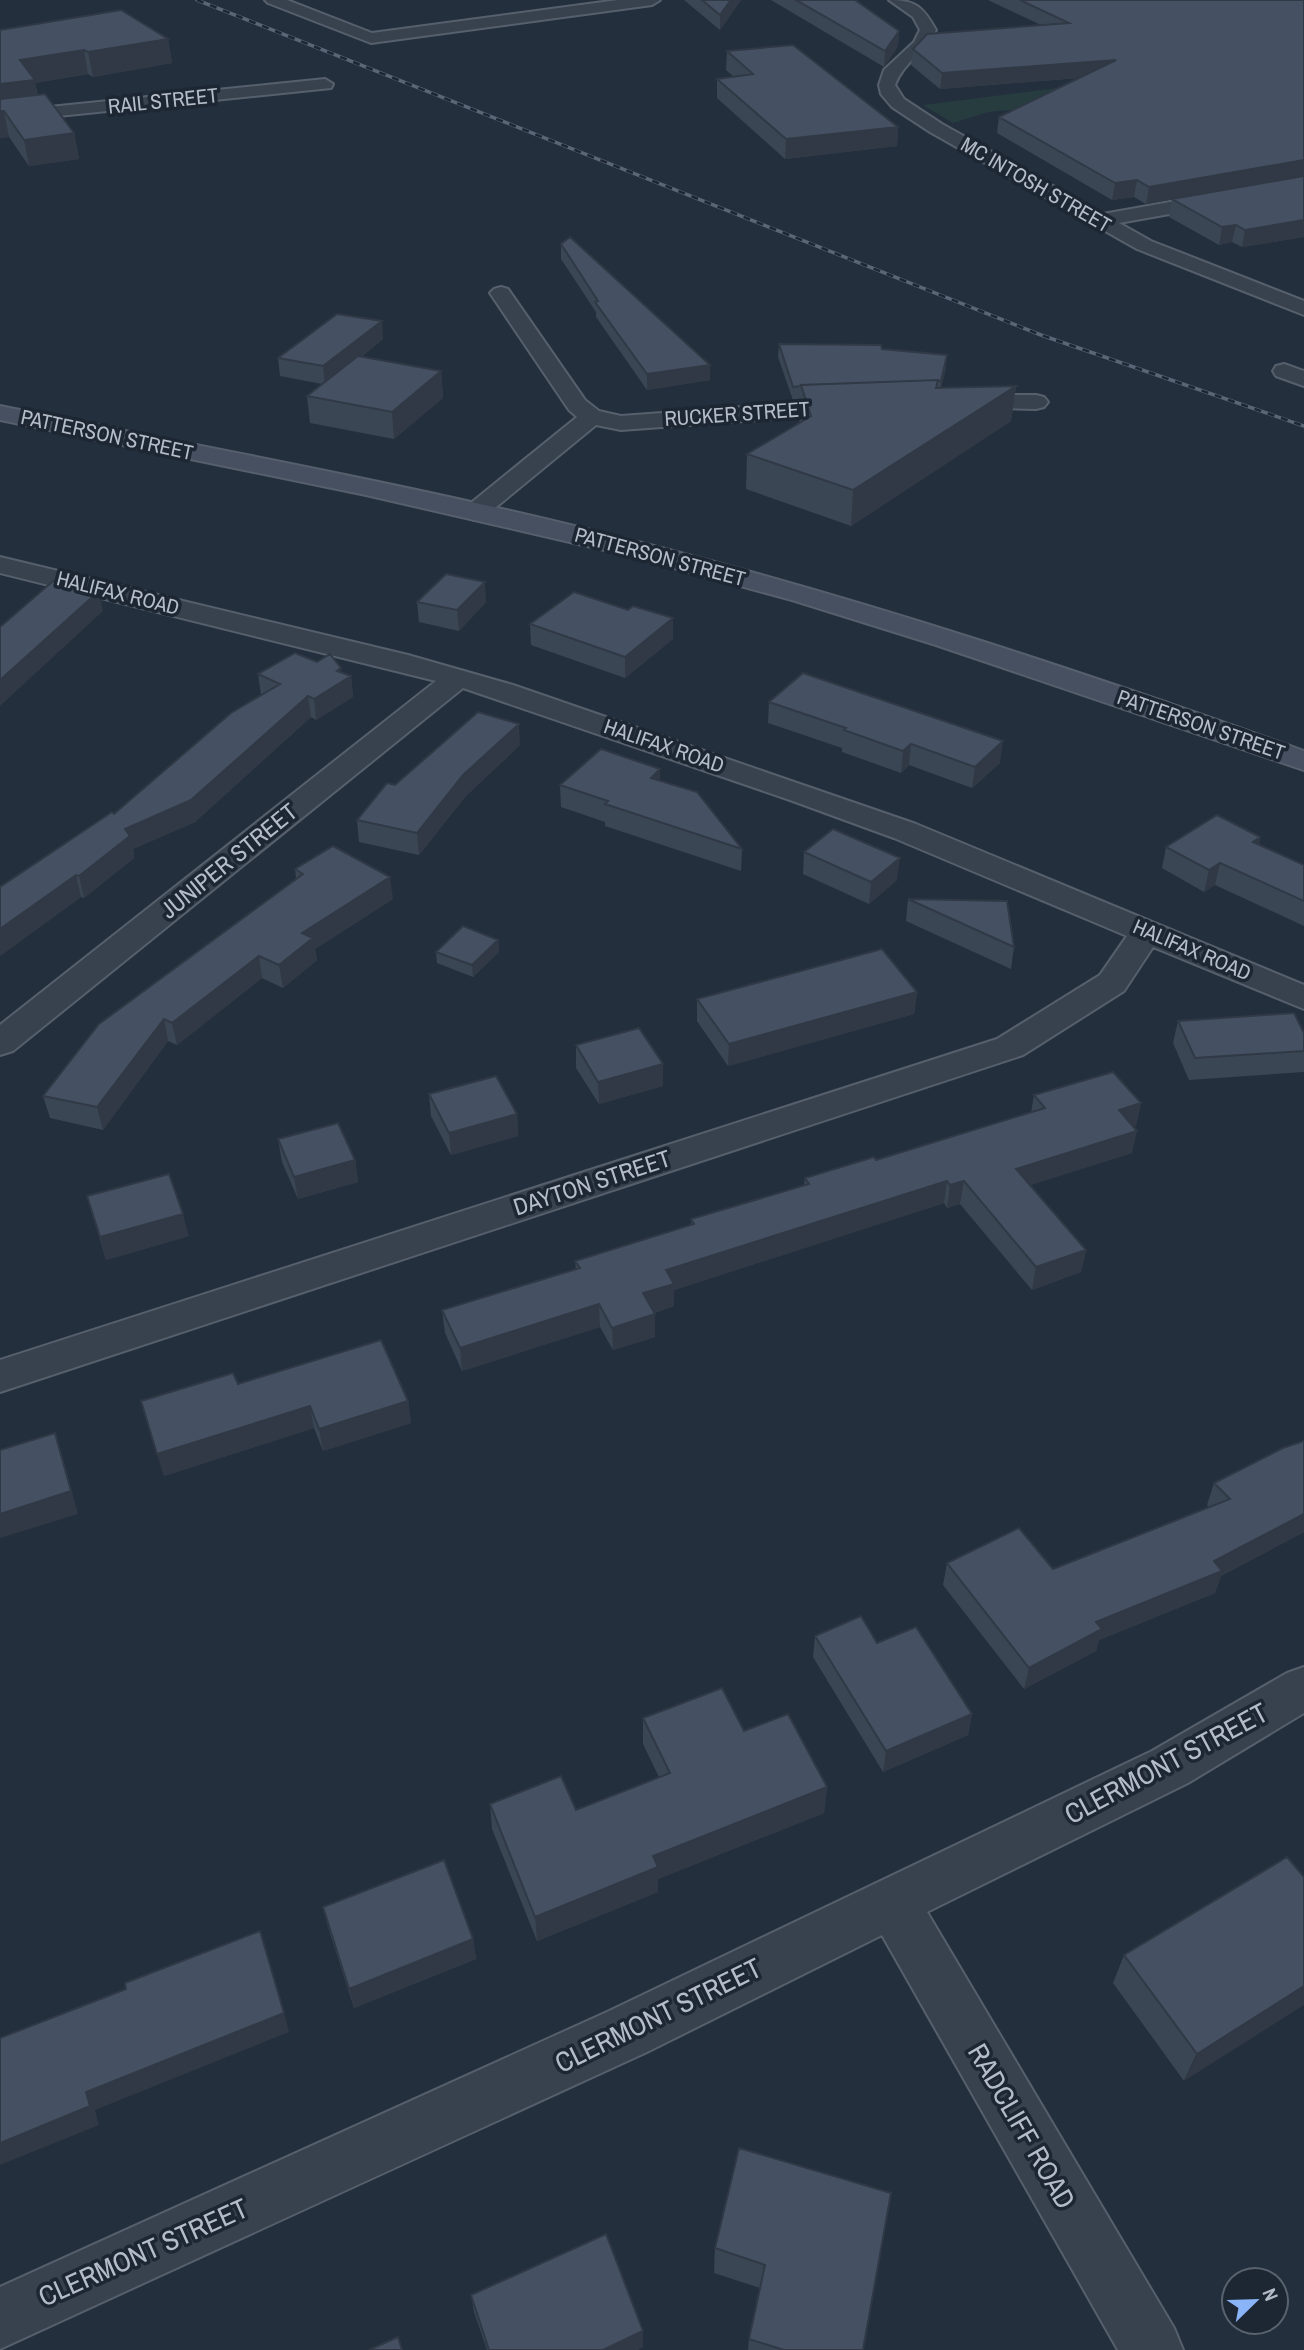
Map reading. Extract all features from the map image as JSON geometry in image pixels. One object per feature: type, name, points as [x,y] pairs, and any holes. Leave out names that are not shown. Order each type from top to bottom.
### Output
[{"type":"main road","name":"PATTERSON STREET","points":[[0,413],[475,512],[729,573],[899,624],[1172,713],[1304,761]]},
{"type":"street","points":[[272,0],[372,38],[652,0]]},
{"type":"street","name":"MC INTOSH STREET","points":[[897,0],[919,14],[928,30],[921,44],[892,70],[887,85],[890,94],[898,103],[936,128],[1144,245],[1304,309]]},
{"type":"street","name":"RAIL STREET","points":[[0,117],[326,84]]},
{"type":"street","points":[[1098,221],[1304,184]]},
{"type":"street","points":[[475,512],[591,417],[577,404],[501,293]]},
{"type":"street","points":[[932,403],[1036,402]]},
{"type":"street","name":"RUCKER STREET","points":[[591,417],[621,423],[869,405]]},
{"type":"street","name":"HALIFAX ROAD","points":[[0,565],[458,678],[814,797],[905,831],[1304,998]]},
{"type":"street","points":[[0,595],[31,572]]},
{"type":"street","name":"JUNIPER STREET","points":[[0,1043],[458,678]]},
{"type":"street","name":"DAYTON STREET","points":[[0,1376],[1010,1047],[1112,983],[1147,931]]},
{"type":"street","name":"CLERMONT STREET","points":[[0,2318],[627,2032],[1170,1767],[1304,1688]]},
{"type":"street","name":"RADCLIFF ROAD","points":[[892,1902],[1152,2350]]},
{"type":"green space","points":[[1113,81],[1181,94],[988,112],[953,123],[923,105]]},
{"type":"building","points":[[702,0],[731,0],[720,15]]},
{"type":"building","points":[[796,0],[855,0],[899,31],[885,51]]},
{"type":"building","points":[[1020,0],[1304,0],[1304,160],[1149,187],[1137,180],[1115,183],[999,117],[1116,60],[942,73],[913,49],[927,34],[1069,23]]},
{"type":"building","points":[[121,10],[168,39],[20,60],[35,80],[0,84],[0,30]]},
{"type":"building","points":[[793,45],[898,127],[786,139],[717,79],[753,74],[727,51]]},
{"type":"building","points":[[45,94],[74,133],[24,140],[4,111],[0,111],[0,99]]},
{"type":"building","points":[[1304,176],[1304,220],[1245,230],[1236,225],[1222,227],[1172,199]]},
{"type":"building","points":[[570,237],[710,365],[647,374],[595,302],[598,301],[561,244]]},
{"type":"building","points":[[337,314],[382,321],[323,366],[278,358]]},
{"type":"building","points":[[779,344],[881,345],[882,349],[947,355],[941,381],[793,387]]},
{"type":"building","points":[[358,356],[441,371],[392,412],[307,396]]},
{"type":"building","points":[[938,380],[936,388],[1016,386],[853,490],[747,454],[811,416],[801,385]]},
{"type":"building","points":[[446,574],[485,582],[457,610],[417,602]]},
{"type":"building","points":[[53,581],[99,591],[0,680],[0,627]]},
{"type":"building","points":[[574,592],[628,610],[633,606],[673,618],[625,657],[530,624]]},
{"type":"building","points":[[295,653],[317,662],[330,654],[341,668],[337,671],[351,676],[314,699],[308,696],[191,800],[125,829],[130,836],[79,876],[76,875],[0,929],[0,887],[112,812],[114,814],[231,713],[280,684],[258,674]]},
{"type":"building","points":[[803,673],[1003,741],[975,767],[911,744],[903,751],[769,702]]},
{"type":"building","points":[[478,712],[519,724],[463,775],[417,833],[357,820],[387,783],[395,785]]},
{"type":"building","points":[[601,749],[660,769],[651,778],[697,792],[742,849],[605,804],[608,801],[560,785]]},
{"type":"building","points":[[1217,815],[1260,837],[1253,842],[1304,865],[1304,901],[1220,863],[1209,870],[1166,847]]},
{"type":"building","points":[[833,829],[900,858],[871,882],[804,852]]},
{"type":"building","points":[[333,846],[390,877],[302,933],[313,938],[279,965],[259,956],[172,1023],[164,1019],[97,1107],[43,1096],[99,1024],[303,874],[295,869]]},
{"type":"building","points":[[908,899],[1007,901],[1014,947]]},
{"type":"building","points":[[463,926],[498,940],[472,965],[436,952]]},
{"type":"building","points":[[882,949],[917,992],[729,1044],[697,999]]},
{"type":"building","points":[[1294,1013],[1304,1033],[1304,1051],[1195,1058],[1178,1021]]},
{"type":"building","points":[[639,1028],[663,1064],[598,1082],[576,1045]]},
{"type":"building","points":[[1113,1072],[1141,1103],[1119,1110],[1137,1131],[1016,1169],[1086,1250],[1036,1267],[964,1181],[950,1185],[947,1181],[666,1270],[674,1284],[643,1293],[655,1314],[612,1328],[599,1304],[460,1348],[442,1310],[580,1268],[575,1261],[694,1224],[691,1219],[809,1184],[805,1178],[874,1157],[876,1160],[1045,1108],[1034,1095]]},
{"type":"building","points":[[496,1076],[517,1114],[449,1133],[429,1094]]},
{"type":"building","points":[[338,1123],[355,1160],[294,1177],[278,1139]]},
{"type":"building","points":[[169,1174],[183,1214],[100,1237],[87,1196]]},
{"type":"building","points":[[381,1340],[408,1401],[319,1429],[310,1406],[157,1454],[141,1401],[233,1373],[238,1384]]},
{"type":"building","points":[[55,1433],[71,1491],[0,1514],[0,1450]]},
{"type":"building","points":[[1304,1441],[1304,1514],[1214,1561],[1222,1571],[1096,1622],[1102,1629],[1029,1668],[947,1563],[1019,1528],[1053,1569],[1230,1499],[1214,1483],[1283,1448]]},
{"type":"building","points":[[861,1616],[877,1643],[916,1627],[972,1714],[886,1751],[815,1636]]},
{"type":"building","points":[[722,1688],[744,1731],[788,1714],[827,1787],[653,1856],[658,1867],[535,1917],[490,1804],[561,1776],[576,1810],[670,1773],[643,1718]]},
{"type":"building","points":[[1287,1857],[1304,1877],[1304,1986],[1197,2054],[1124,1955]]},
{"type":"building","points":[[444,1860],[473,1939],[349,1989],[323,1907]]},
{"type":"building","points":[[260,1931],[284,2013],[86,2092],[90,2106],[0,2143],[0,2038],[126,1989],[125,1983]]},
{"type":"building","points":[[739,2148],[891,2193],[863,2350],[784,2350],[749,2339],[765,2265],[715,2248]]},
{"type":"building","points":[[606,2234],[643,2331],[603,2350],[489,2350],[471,2295]]},
{"type":"building","points":[[398,2337],[402,2350],[369,2350]]},
{"type":"railway","points":[[197,0],[1041,335],[1304,426]]}]
